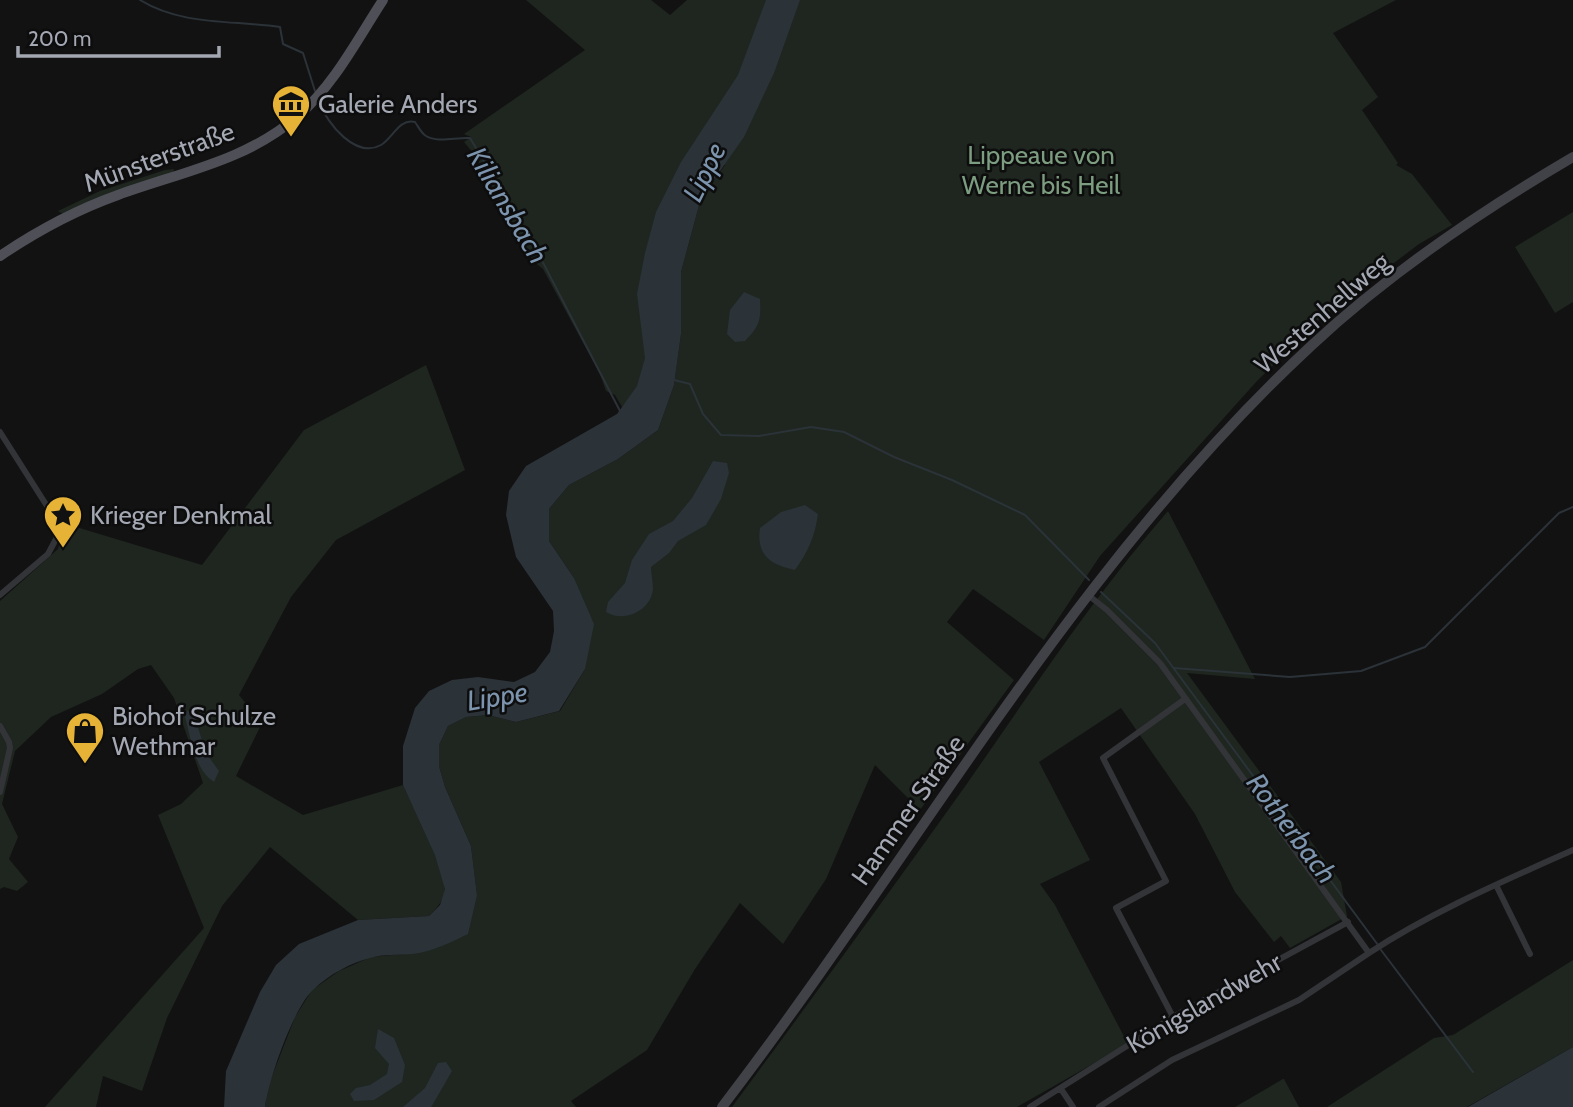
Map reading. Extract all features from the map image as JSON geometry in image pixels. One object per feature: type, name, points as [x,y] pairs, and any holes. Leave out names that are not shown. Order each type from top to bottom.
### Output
[{"type":"main road","name":"Münsterstraße","points":[[0,256],[41,230],[89,206],[208,167],[262,142],[298,116],[325,88],[383,0]]},
{"type":"main road","name":"Westenhellweg","points":[[1132,539],[1207,451],[1314,343],[1446,238],[1573,157]]},
{"type":"main road","name":"Hammer Straße","points":[[722,1107],[1088,595],[1132,539]]},
{"type":"street","points":[[0,432],[58,528],[48,554],[0,594]]},
{"type":"street","points":[[1088,595],[1150,652],[1369,953]]},
{"type":"street","points":[[1173,1017],[1116,908],[1166,881],[1102,758],[1185,699]]},
{"type":"street","points":[[0,726],[10,748],[0,792]]},
{"type":"street","name":"Königslandwehr","points":[[1099,1107],[1172,1060],[1299,1000],[1369,953],[1417,925],[1573,850]]},
{"type":"street","points":[[1496,885],[1530,954]]},
{"type":"street","name":"Königslandwehr","points":[[1030,1107],[1173,1017],[1348,922]]},
{"type":"street","points":[[1061,1089],[1073,1107]]},
{"type":"green space","name":"Lippeaue von Werne bis Heil","points":[[526,0],[651,0],[670,15],[687,0],[1396,0],[1333,33],[1378,97],[1362,110],[1398,163],[1396,165],[1412,174],[1452,225],[1419,244],[1320,319],[1257,381],[1100,556],[1044,640],[973,589],[947,622],[1014,680],[920,810],[875,765],[826,879],[783,944],[740,903],[695,969],[647,1050],[571,1101],[576,1107],[265,1107],[267,1089],[295,1017],[312,990],[339,971],[371,957],[415,953],[477,895],[471,846],[445,787],[439,766],[439,745],[448,726],[466,717],[488,715],[516,722],[560,711],[585,669],[574,578],[549,541],[549,509],[569,485],[618,459],[658,430],[674,385],[681,334],[681,272],[701,198],[725,165],[705,147],[663,360],[622,407],[615,395],[606,391],[600,374],[543,269],[533,261],[474,154],[464,142],[471,137],[464,134],[585,50]]},
{"type":"green space","points":[[174,169],[173,174],[63,214],[58,211],[100,191]]},
{"type":"green space","points":[[1573,212],[1573,302],[1555,313],[1515,247]]},
{"type":"green space","points":[[426,365],[465,470],[336,540],[291,597],[239,695],[262,723],[236,776],[303,815],[403,785],[440,865],[445,888],[442,900],[429,916],[358,920],[270,847],[222,906],[167,1018],[142,1091],[103,1076],[96,1107],[45,1107],[204,928],[158,815],[181,804],[203,783],[174,698],[151,665],[138,669],[102,694],[51,717],[15,751],[2,804],[18,837],[9,859],[28,882],[17,891],[4,887],[0,889],[0,601],[58,549],[65,527],[73,526],[202,565],[304,430]]},
{"type":"green space","points":[[1168,511],[1255,679],[1187,673],[1341,882],[1347,916],[1290,948],[1281,936],[1274,942],[1235,892],[1195,814],[1121,708],[1039,762],[1090,860],[1040,884],[1055,905],[1128,1044],[1017,1107],[732,1107],[937,825],[1088,611]]},
{"type":"green space","points":[[1573,960],[1573,1047],[1467,1107],[1327,1107],[1434,1038],[1453,1035]]},
{"type":"green space","points":[[1283,1079],[1299,1107],[1235,1107]]},
{"type":"water","name":"Lippe","points":[[766,0],[800,0],[774,73],[744,137],[701,198],[681,272],[681,334],[674,385],[658,430],[618,459],[569,485],[549,509],[549,541],[574,578],[594,624],[585,669],[559,711],[516,722],[488,715],[466,717],[448,726],[439,745],[439,766],[445,787],[471,846],[477,895],[468,934],[420,953],[362,960],[326,979],[306,998],[290,1027],[265,1107],[224,1107],[226,1071],[260,992],[276,965],[299,944],[358,920],[429,916],[440,905],[445,889],[435,855],[403,785],[403,746],[415,708],[429,691],[452,680],[478,677],[514,682],[535,672],[550,652],[554,631],[553,611],[516,557],[506,515],[509,491],[526,466],[617,414],[637,386],[645,358],[637,294],[656,212],[681,162],[738,75]]},
{"type":"water","points":[[744,292],[760,299],[760,318],[757,327],[745,341],[735,342],[727,334],[730,310]]},
{"type":"water","points":[[713,461],[727,463],[729,473],[721,499],[706,525],[678,541],[669,553],[651,567],[653,589],[651,597],[642,609],[621,616],[606,612],[608,602],[625,583],[632,560],[649,534],[673,521],[692,498]]},
{"type":"water","points":[[805,505],[818,514],[815,530],[804,557],[795,570],[772,562],[760,545],[760,528],[781,512]]},
{"type":"water","points":[[187,710],[194,715],[206,753],[219,771],[214,782],[202,769],[194,752],[185,717]]},
{"type":"water","points":[[378,1029],[394,1038],[405,1065],[402,1082],[374,1100],[354,1101],[350,1094],[356,1088],[370,1085],[387,1074],[389,1064],[375,1048]]},
{"type":"water","points":[[1573,1047],[1573,1107],[1468,1107]]},
{"type":"water","points":[[446,1062],[452,1071],[431,1107],[403,1107],[425,1088],[438,1063]]},
{"type":"waterway","name":"Kiliansbach","points":[[140,0],[156,8],[190,18],[280,27],[283,44],[303,53],[315,91]]},
{"type":"waterway","name":"Kiliansbach","points":[[320,103],[336,129],[362,147],[381,145],[400,126],[409,122],[415,122],[423,133],[431,138],[470,138],[537,251],[620,411]]},
{"type":"waterway","name":"Rotherbach","points":[[674,380],[690,384],[703,414],[721,435],[759,436],[811,427],[844,432],[1025,515],[1089,580]]},
{"type":"waterway","points":[[1174,668],[1290,677],[1361,671],[1425,647],[1559,513],[1573,507]]},
{"type":"waterway","name":"Rotherbach","points":[[1101,592],[1155,643],[1378,945]]},
{"type":"waterway","name":"Rotherbach","points":[[1381,950],[1473,1072]]},
{"type":"place","name":"Galerie Anders","points":[[291,138]]},
{"type":"place","name":"Krieger Denkmal","points":[[63,549]]},
{"type":"place","name":"Biohof Schulze Wethmar","points":[[85,765]]}]
